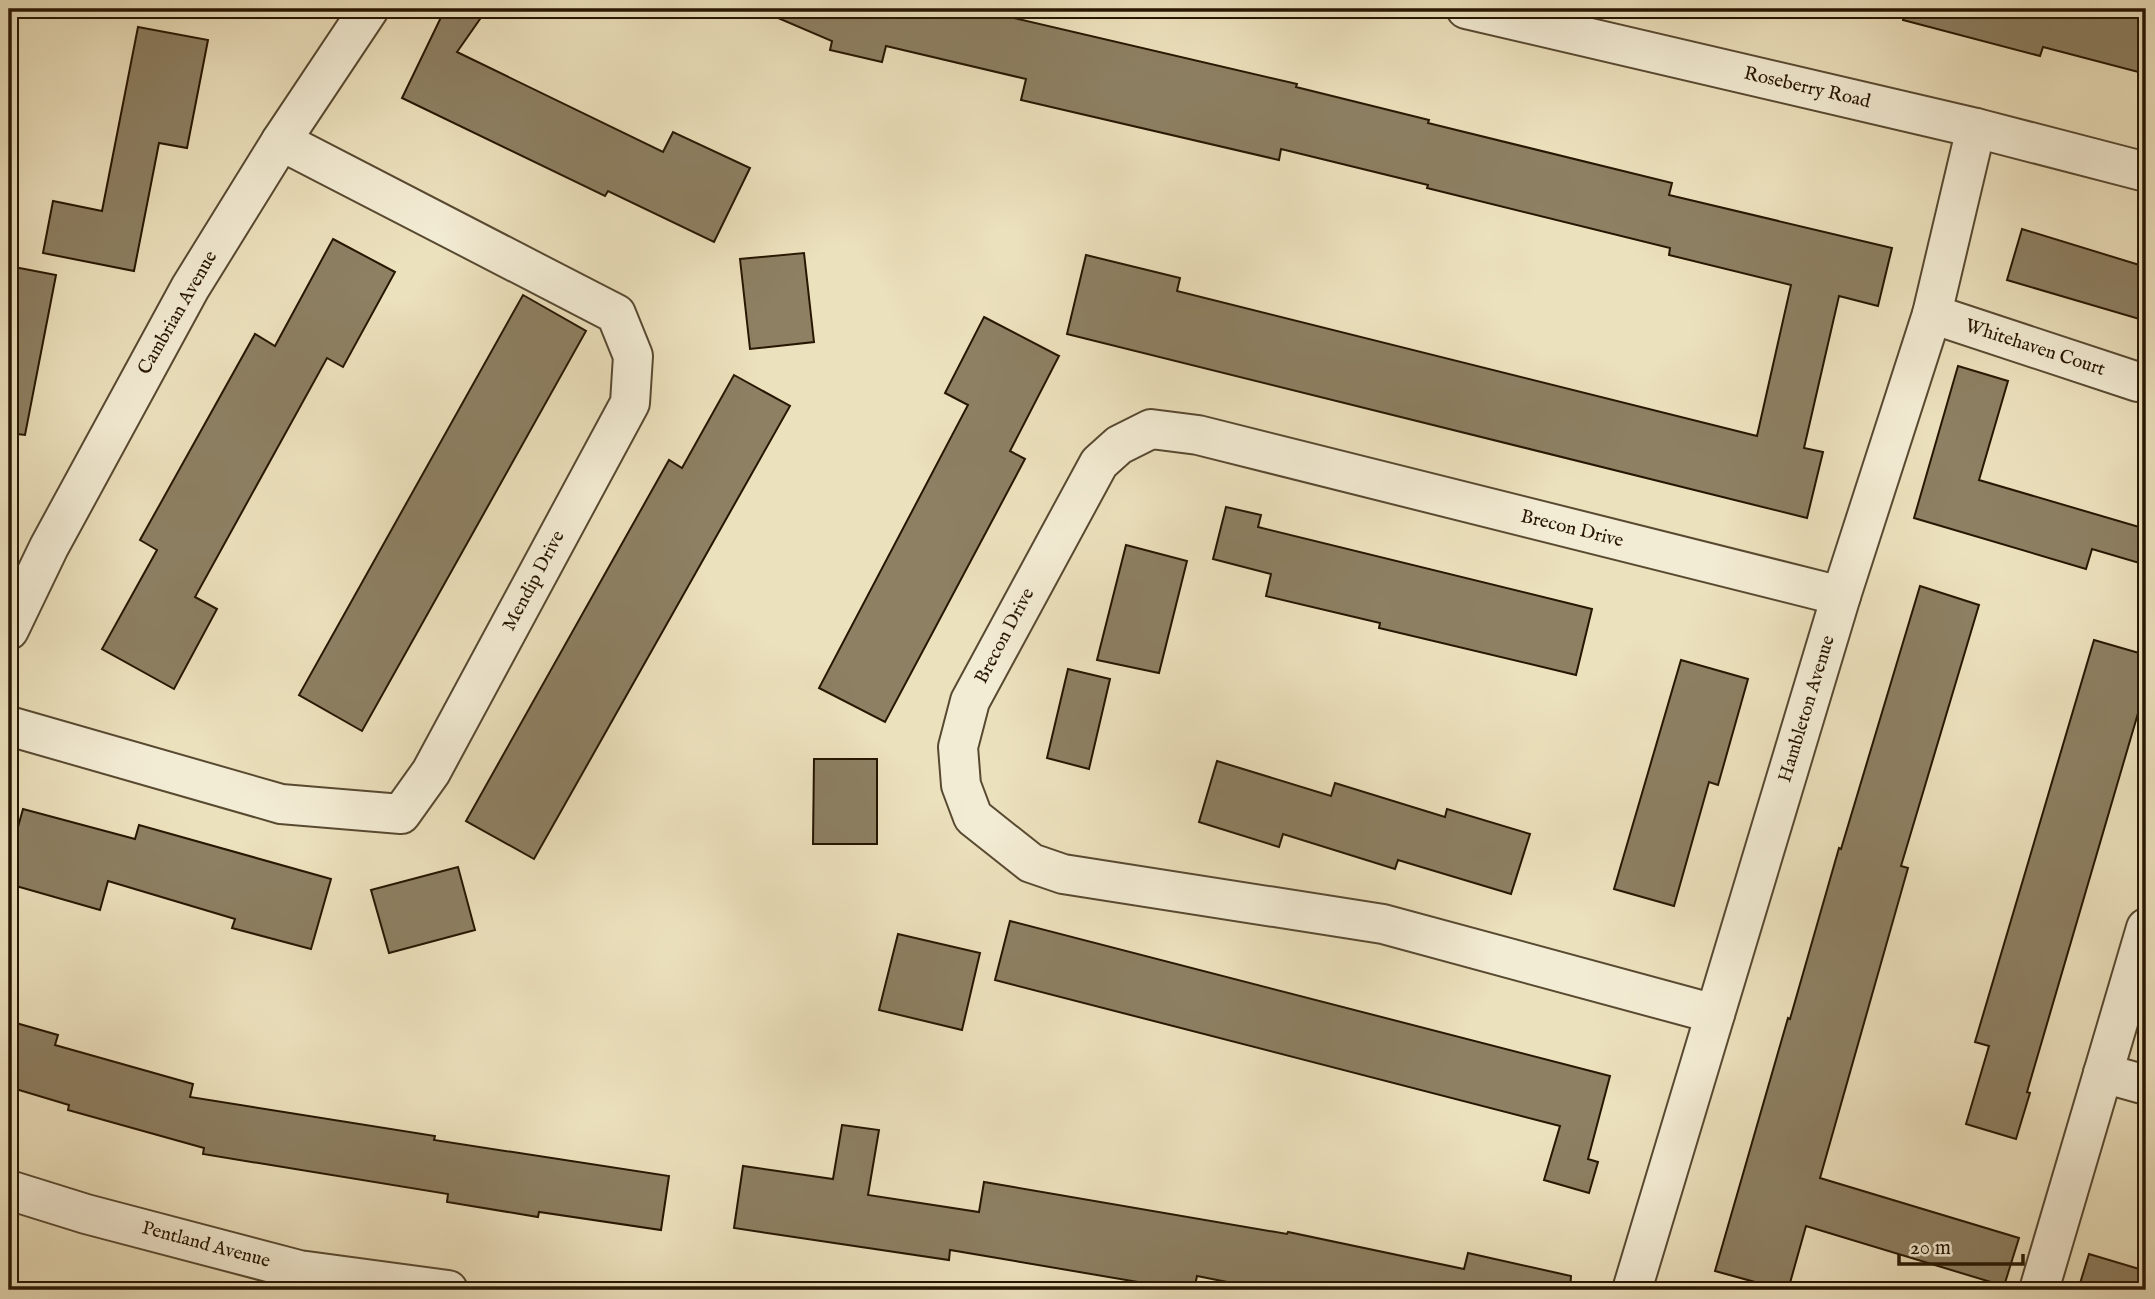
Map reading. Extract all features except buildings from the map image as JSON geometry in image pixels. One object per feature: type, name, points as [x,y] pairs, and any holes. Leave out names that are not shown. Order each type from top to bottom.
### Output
[{"type":"street","name":"Cambrian Avenue","points":[[9,630],[49,547],[190,289],[281,141],[369,9]]},
{"type":"street","name":"Roseberry Road","points":[[1466,9],[1976,128],[2146,172]]},
{"type":"street","name":"Hambleton Avenue","points":[[1632,1290],[1841,596],[1932,314],[1976,128]]},
{"type":"street","name":"Mendip Drive","points":[[9,726],[281,804],[401,814],[431,772],[630,403],[633,356],[616,314],[281,141]]},
{"type":"street","name":"Whitehaven Court","points":[[1932,314],[2137,382]]},
{"type":"street","name":"Brecon Drive","points":[[1716,1014],[1382,924],[1063,874],[1031,863],[973,817],[961,785],[958,747],[970,701],[1099,463],[1119,445],[1151,429],[1198,435],[1841,596]]},
{"type":"street","points":[[2039,1290],[2146,928]]},
{"type":"street","points":[[2103,1073],[2146,1085]]},
{"type":"street","name":"Pentland Avenue","points":[[9,1191],[299,1270],[448,1290]]}]
